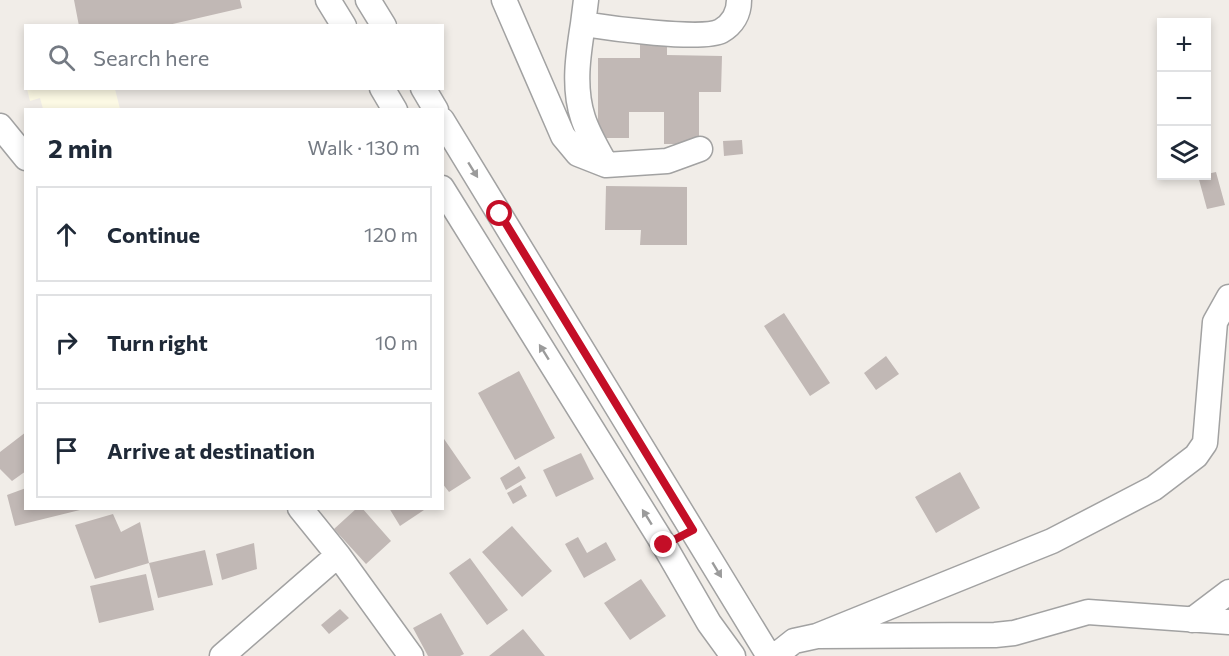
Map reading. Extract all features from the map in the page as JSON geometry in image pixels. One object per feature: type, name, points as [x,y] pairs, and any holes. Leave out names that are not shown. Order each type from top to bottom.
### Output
[{"type":"street","points":[[328,0],[343,24]]},
{"type":"street","points":[[368,0],[383,24]]},
{"type":"street","points":[[504,0],[563,136],[578,154],[606,165],[667,161],[700,149]]},
{"type":"street","points":[[586,0],[578,58],[578,91],[583,119],[606,165]]},
{"type":"street","points":[[583,24],[702,36],[720,32],[733,21],[739,7],[739,0]]},
{"type":"street","points":[[383,90],[394,108]]},
{"type":"street","points":[[424,90],[435,108]]},
{"type":"street","points":[[444,123],[769,656]]},
{"type":"street","points":[[0,126],[24,156]]},
{"type":"street","points":[[451,220],[488,194]]},
{"type":"street","points":[[444,195],[451,220],[664,545],[709,623],[733,656]]},
{"type":"street","points":[[775,656],[794,641],[817,636],[1052,541],[1154,488],[1196,456],[1205,443],[1215,322],[1229,297]]},
{"type":"street","points":[[302,510],[338,555],[411,656]]},
{"type":"street","points":[[664,545],[693,530]]},
{"type":"street","points":[[222,656],[338,555]]},
{"type":"street","points":[[1192,620],[1229,592]]},
{"type":"street","points":[[817,636],[995,635],[1014,633],[1088,612],[1229,622]]},
{"type":"shaded area","points":[[27,90],[115,90],[120,108],[43,108],[40,98],[30,101]]},
{"type":"building","points":[[74,0],[240,0],[242,8],[173,24],[79,24]]},
{"type":"building","points":[[640,41],[667,41],[667,55],[722,56],[721,92],[699,92],[699,144],[664,144],[664,112],[629,112],[629,138],[598,138],[598,58],[640,58]]},
{"type":"building","points":[[742,140],[743,154],[724,156],[723,141]]},
{"type":"building","points":[[1216,172],[1225,205],[1207,209],[1199,180],[1211,180],[1211,173]]},
{"type":"building","points":[[606,186],[687,187],[687,245],[640,245],[641,230],[605,230]]},
{"type":"building","points":[[784,313],[830,383],[810,396],[764,326]]},
{"type":"building","points":[[886,356],[899,374],[876,390],[864,373]]},
{"type":"building","points":[[519,371],[555,438],[515,460],[478,393]]},
{"type":"building","points":[[24,434],[24,472],[12,481],[0,469],[0,452]]},
{"type":"building","points":[[444,439],[471,478],[449,492],[444,486]]},
{"type":"building","points":[[581,453],[594,479],[556,497],[543,470]]},
{"type":"building","points":[[519,466],[526,478],[506,490],[500,478]]},
{"type":"building","points":[[960,472],[980,508],[936,533],[915,497]]},
{"type":"building","points":[[521,485],[527,496],[513,504],[507,493]]},
{"type":"building","points":[[24,489],[24,510],[80,510],[15,526],[7,495]]},
{"type":"building","points":[[355,510],[364,510],[391,541],[366,564],[334,529]]},
{"type":"building","points":[[390,510],[424,510],[400,526]]},
{"type":"building","points":[[113,514],[121,532],[140,522],[149,563],[95,579],[75,525]]},
{"type":"building","points":[[512,526],[552,571],[522,597],[482,552]]},
{"type":"building","points":[[578,537],[587,553],[606,542],[616,560],[584,578],[565,544]]},
{"type":"building","points":[[254,543],[257,569],[222,580],[216,554]]},
{"type":"building","points":[[205,550],[213,585],[158,598],[149,563]]},
{"type":"building","points":[[470,558],[508,610],[487,625],[449,573]]},
{"type":"building","points":[[146,574],[154,610],[99,623],[90,586]]},
{"type":"building","points":[[641,579],[666,616],[630,640],[604,603]]},
{"type":"building","points":[[340,609],[349,618],[329,634],[321,625]]},
{"type":"building","points":[[441,613],[464,654],[460,656],[428,656],[413,628]]},
{"type":"building","points":[[523,629],[545,656],[489,656]]},
{"type":"route","points":[[500,214],[693,530],[664,545]]}]
